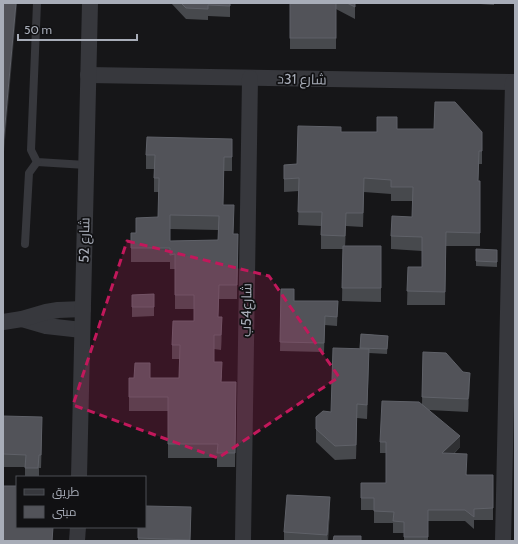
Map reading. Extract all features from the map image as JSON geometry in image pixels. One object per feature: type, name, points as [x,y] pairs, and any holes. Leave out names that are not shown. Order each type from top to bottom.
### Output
[{"type":"street","name":"شارع 52","points":[[79,476],[90,3]]},
{"type":"street","name":"شارع 31د","points":[[88,75],[514,82]]},
{"type":"street","name":"شارع54ب","points":[[243,541],[250,78]]},
{"type":"street","points":[[503,541],[514,82]]},
{"type":"street","points":[[3,322],[58,310],[83,309]]},
{"type":"street","points":[[22,319],[46,326],[82,330]]},
{"type":"street","points":[[77,541],[78,528]]},
{"type":"lane","points":[[37,3],[31,150],[37,162]]},
{"type":"lane","points":[[37,162],[86,165]]},
{"type":"lane","points":[[25,244],[29,173],[37,162]]},
{"type":"highlighted area","points":[[127,241],[269,276],[339,377],[218,458],[73,405]]},
{"type":"building","points":[[3,3],[16,3],[3,146]]},
{"type":"building","points":[[181,3],[230,3],[230,6],[208,5],[208,9],[186,8]]},
{"type":"building","points":[[290,3],[336,3],[336,38],[290,38]]},
{"type":"building","points":[[347,3],[355,3],[355,7]]},
{"type":"building","points":[[435,102],[455,102],[482,132],[482,151],[479,151],[478,181],[480,181],[480,233],[446,232],[445,292],[407,291],[408,267],[422,267],[422,237],[391,236],[392,216],[412,217],[413,187],[391,187],[391,180],[364,178],[363,213],[346,213],[345,236],[321,235],[322,212],[298,212],[299,178],[284,179],[284,165],[297,164],[298,126],[341,127],[341,132],[377,132],[377,117],[397,117],[397,129],[434,129]]},
{"type":"building","points":[[147,137],[232,139],[232,157],[224,157],[223,205],[234,205],[233,234],[238,234],[237,285],[219,285],[218,317],[222,317],[221,335],[214,335],[214,362],[222,362],[221,382],[236,382],[235,453],[217,453],[218,444],[168,444],[168,397],[129,397],[129,378],[134,378],[135,363],[150,363],[150,378],[179,378],[180,345],[172,345],[173,321],[194,321],[194,295],[175,295],[175,254],[170,255],[170,248],[131,248],[131,233],[136,233],[136,218],[158,217],[159,178],[154,178],[155,155],[146,155]],"holes":[[[170,215],[219,216],[218,240],[170,241]]]},
{"type":"building","points":[[343,246],[381,246],[381,288],[342,288]]},
{"type":"building","points":[[476,249],[497,250],[497,262],[476,261]]},
{"type":"building","points":[[281,289],[294,289],[294,301],[338,301],[337,317],[325,316],[324,343],[280,342]]},
{"type":"building","points":[[154,294],[154,307],[132,307],[132,295]]},
{"type":"building","points":[[361,334],[388,336],[387,349],[360,348]]},
{"type":"building","points":[[333,348],[369,349],[367,405],[357,404],[356,445],[335,446],[316,429],[316,417],[323,411],[331,412]]},
{"type":"building","points":[[423,352],[446,353],[463,372],[470,373],[468,399],[422,397]]},
{"type":"building","points":[[382,401],[419,402],[460,436],[442,453],[467,454],[466,475],[493,475],[493,508],[474,509],[474,517],[465,510],[428,510],[428,537],[404,537],[404,522],[393,521],[394,512],[374,511],[374,498],[361,498],[361,483],[386,483],[386,442],[380,442]]},
{"type":"building","points":[[3,416],[42,417],[41,455],[39,455],[38,468],[25,468],[26,455],[3,454]]},
{"type":"building","points":[[3,486],[16,486],[16,528],[53,528],[52,541],[3,541]]},
{"type":"building","points":[[287,495],[330,497],[327,535],[284,532]]},
{"type":"building","points":[[146,506],[191,507],[190,540],[138,538],[138,528],[146,528]]},
{"type":"building","points":[[334,536],[361,536],[361,541],[333,541]]}]
